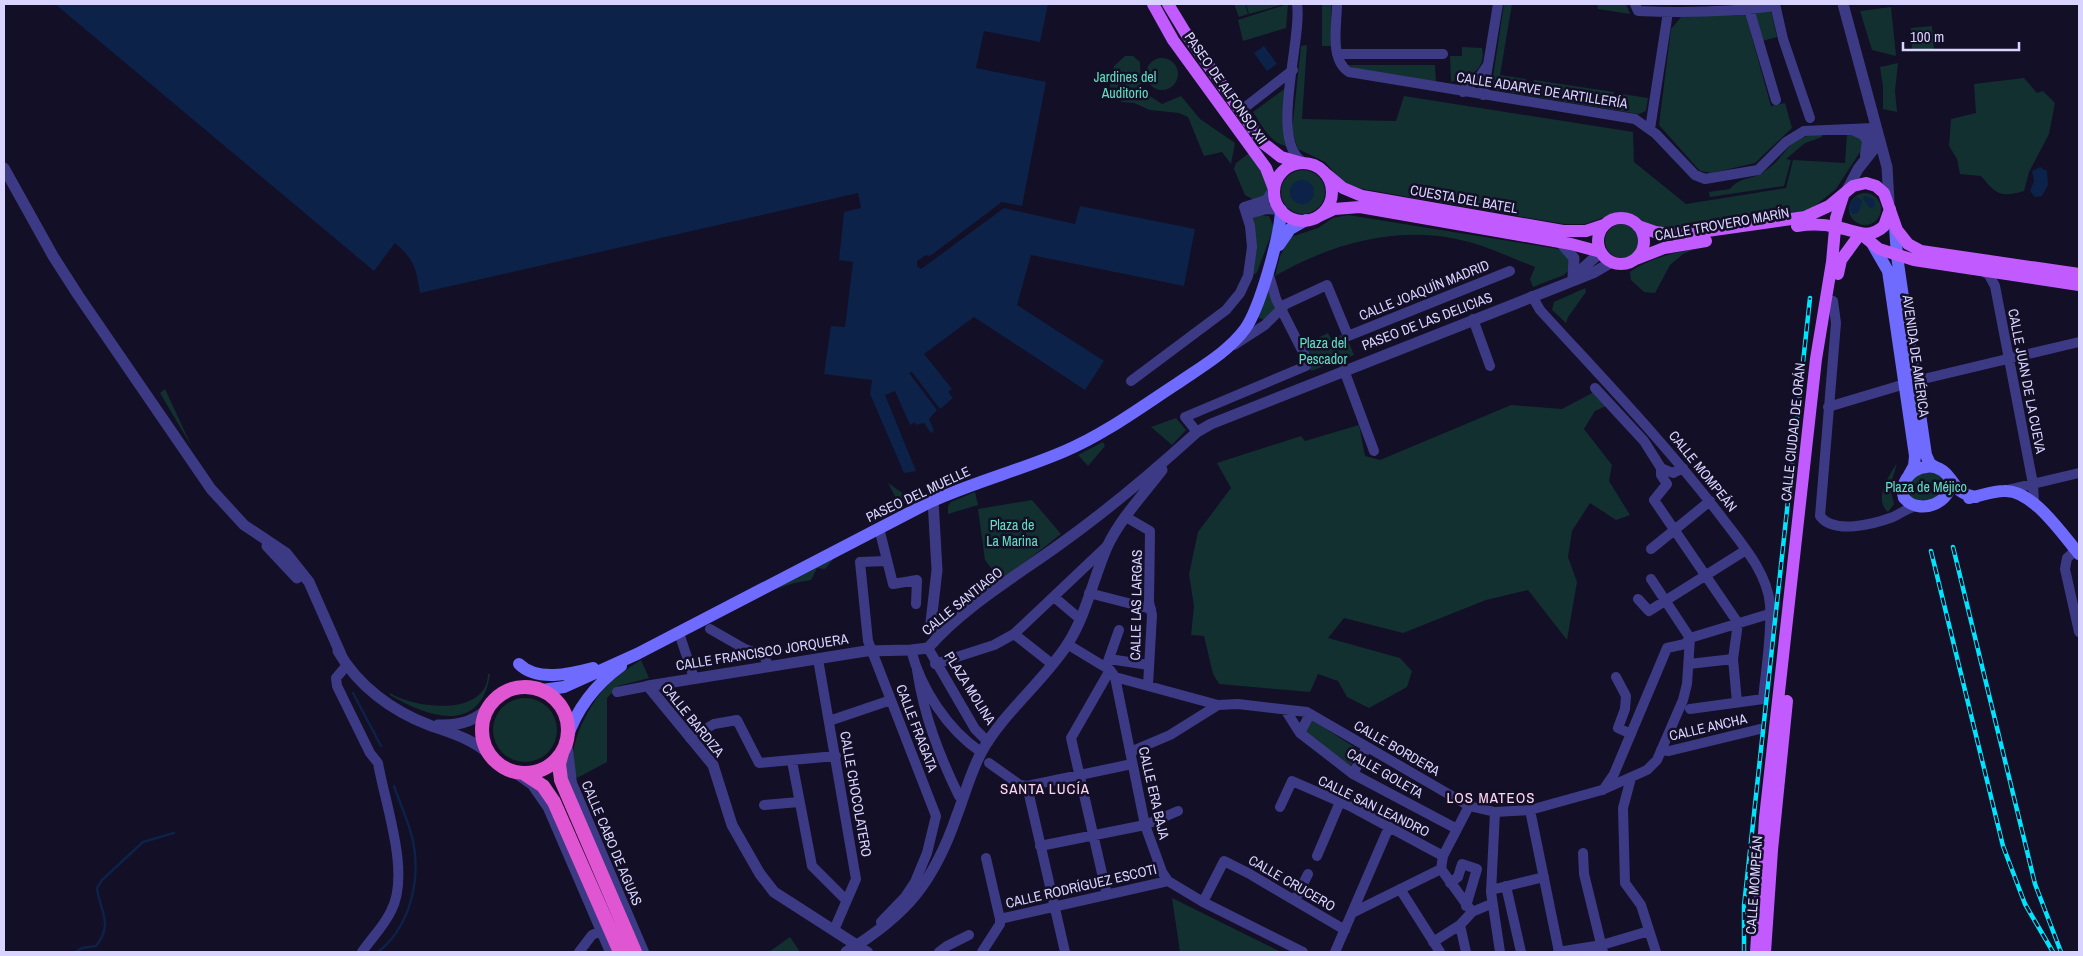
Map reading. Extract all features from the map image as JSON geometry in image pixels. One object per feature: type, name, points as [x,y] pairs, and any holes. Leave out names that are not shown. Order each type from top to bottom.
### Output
[{"type":"highway","points":[[620,952],[554,802],[542,786],[500,764],[490,755],[486,746],[483,731],[485,716],[489,707],[500,696],[514,689],[530,687],[542,690],[554,698],[562,708],[568,725],[559,764],[561,780],[635,952]]},
{"type":"highway","points":[[518,772],[533,772],[548,766],[565,744]]},
{"type":"main road","name":"PASEO DE ALFONSO XII","points":[[1153,4],[1173,40],[1266,168],[1274,189]]},
{"type":"main road","name":"PASEO DE ALFONSO XII","points":[[1168,4],[1264,143],[1281,157],[1303,163]]},
{"type":"main road","points":[[1303,163],[1316,166],[1325,174],[1331,186],[1331,196],[1326,209],[1312,218],[1295,219],[1281,210],[1275,199],[1274,189],[1276,181],[1283,171],[1303,163]]},
{"type":"main road","name":"CUESTA DEL BATEL","points":[[1325,174],[1338,185],[1362,196],[1563,231],[1586,231],[1604,226]]},
{"type":"main road","points":[[1812,220],[1859,184],[1871,184],[1882,190],[1890,205],[1895,227],[1917,257]]},
{"type":"main road","points":[[1835,261],[1836,226],[1843,198]]},
{"type":"main road","points":[[1843,198],[1841,219],[1873,245],[1897,256],[1917,257],[1983,270],[2079,284]]},
{"type":"main road","points":[[1812,220],[1857,233],[1874,233],[1882,228],[1889,218],[1890,205]]},
{"type":"main road","name":"CUESTA DEL BATEL","points":[[1312,218],[1334,209],[1360,207],[1560,242],[1601,252]]},
{"type":"main road","name":"PASEO DEL MUELLE","points":[[637,654],[933,500],[1054,456],[1087,441],[1121,421],[1210,360],[1227,348],[1245,330],[1254,315],[1272,258],[1281,210]]},
{"type":"main road","name":"PASEO DEL MUELLE","points":[[1210,360],[1239,326],[1272,258],[1287,232],[1312,218]]},
{"type":"main road","points":[[1623,218],[1638,226],[1644,241],[1641,252],[1636,258],[1625,263],[1612,262],[1601,252],[1598,238],[1604,226],[1615,219],[1623,218]]},
{"type":"main road","points":[[1812,220],[1828,238],[1835,261]]},
{"type":"main road","name":"CALLE TROVERO MARÍN","points":[[1638,226],[1655,232],[1679,235],[1812,220]]},
{"type":"main road","name":"CALLE TROVERO MARÍN","points":[[1636,258],[1664,248],[1812,220]]},
{"type":"main road","name":"AVENIDA DE AMÉRICA","points":[[1895,227],[1915,456],[1914,466],[1908,475]]},
{"type":"main road","points":[[1835,261],[1843,256],[1857,233]]},
{"type":"main road","name":"AVENIDA DE AMÉRICA","points":[[1873,245],[1888,271],[1926,455],[1930,464],[1939,470]]},
{"type":"main road","points":[[1901,284],[1905,270],[1917,257],[1933,254],[2079,274]]},
{"type":"main road","name":"CALLE CIUDAD DE ORÁN","points":[[1789,603],[1798,581],[1826,340],[1833,301],[1835,261]]},
{"type":"main road","name":"CALLE CIUDAD DE ORÁN","points":[[1798,581],[1794,561],[1816,359],[1835,261]]},
{"type":"main road","points":[[1950,480],[1949,492],[1934,505],[1918,506],[1907,501],[1904,496],[1902,486],[1908,475],[1923,468],[1939,470],[1950,480],[1959,490],[1976,497]]},
{"type":"main road","points":[[1942,500],[1976,497],[2004,491],[2017,492],[2034,502],[2078,552]]},
{"type":"main road","name":"CALLE MOMPEÁN","points":[[1765,952],[1773,833],[1798,581]]},
{"type":"main road","name":"CALLE MOMPEÁN","points":[[1756,952],[1764,826],[1789,603]]},
{"type":"main road","points":[[542,690],[564,687],[637,654]]},
{"type":"main road","points":[[565,744],[576,715],[589,695],[606,678],[637,654]]},
{"type":"main road","points":[[518,664],[535,674],[548,675],[615,663]]},
{"type":"street","points":[[1297,4],[1298,22],[1287,132],[1294,154],[1303,163]]},
{"type":"street","points":[[1337,4],[1337,54],[1443,54]]},
{"type":"street","points":[[1483,95],[1498,4]]},
{"type":"street","points":[[1843,4],[1854,36],[1874,123],[1887,167],[1890,205]]},
{"type":"street","points":[[1636,8],[1672,13],[1749,9],[1775,5],[1783,39],[1810,118]]},
{"type":"street","points":[[1749,9],[1776,100]]},
{"type":"street","points":[[1650,129],[1672,13]]},
{"type":"street","name":"CALLE ADARVE DE ARTILLERÍA","points":[[1337,54],[1342,67],[1356,74],[1635,119],[1650,129],[1691,171],[1705,180],[1758,170],[1783,144],[1801,132],[1817,129],[1847,128]]},
{"type":"street","points":[[1463,92],[1484,72],[1489,57]]},
{"type":"street","points":[[1248,105],[1293,70]]},
{"type":"street","points":[[1640,122],[1652,112],[1655,104]]},
{"type":"street","points":[[1847,128],[1874,123]]},
{"type":"street","points":[[1843,198],[1862,164],[1873,150],[1874,123]]},
{"type":"street","points":[[1847,128],[1860,133],[1867,140],[1867,149],[1862,164]]},
{"type":"street","points":[[4,168],[53,256],[140,388],[210,489],[228,509],[279,557],[304,588],[344,661],[382,700],[422,722],[471,741],[490,755]]},
{"type":"street","points":[[1246,211],[1266,200],[1274,189]]},
{"type":"street","points":[[1246,211],[1281,210]]},
{"type":"street","points":[[1131,381],[1235,302],[1246,282],[1250,268],[1252,234],[1246,211]]},
{"type":"street","points":[[1560,242],[1570,250],[1574,258],[1574,279]]},
{"type":"street","name":"PASEO DE LAS DELICIAS","points":[[1574,279],[1601,252]]},
{"type":"street","name":"PASEO DEL MUELLE","points":[[1227,348],[1248,337],[1278,312],[1268,277],[1272,258]]},
{"type":"street","name":"PASEO DE LAS DELICIAS","points":[[1089,524],[1175,453],[1197,432],[1228,416],[1574,279],[1604,269],[1612,262]]},
{"type":"street","name":"CALLE JOAQUÍN MADRID","points":[[1278,312],[1286,304],[1327,285],[1348,336],[1510,270]]},
{"type":"street","name":"CALLE JUAN DE LA CUEVA","points":[[1983,270],[1989,275],[1995,286],[2033,484],[2034,502]]},
{"type":"street","name":"PASEO DEL MUELLE","points":[[1254,315],[1252,311],[1258,288]]},
{"type":"street","name":"CALLE MOMPEÁN","points":[[1532,296],[1540,310],[1684,468],[1746,550],[1764,585],[1770,604],[1769,646],[1763,699],[1737,702]]},
{"type":"street","name":"CALLE CIUDAD DE ORÁN","points":[[1833,301],[1836,323],[1820,516],[1828,524],[1840,527],[1889,518]]},
{"type":"street","points":[[1197,432],[1185,417],[1303,368],[1307,361],[1278,312],[1264,320],[1254,315]]},
{"type":"street","points":[[1474,320],[1490,366]]},
{"type":"street","points":[[1828,407],[1910,382],[2079,342]]},
{"type":"street","points":[[1344,370],[1374,450]]},
{"type":"street","points":[[1595,388],[1644,441],[1667,484],[1654,500],[1738,623],[1733,659],[1737,702],[1690,709]]},
{"type":"street","name":"PASEO DE LAS DELICIAS","points":[[846,952],[858,946],[906,908],[927,881],[950,835],[962,798],[985,747],[1067,644],[1080,619],[1110,541],[1175,453]]},
{"type":"street","points":[[1660,468],[1673,473],[1684,468]]},
{"type":"street","points":[[2004,491],[2079,473]]},
{"type":"street","points":[[1889,518],[1896,511],[1904,496]]},
{"type":"street","points":[[933,500],[937,570],[932,622],[938,636]]},
{"type":"street","points":[[1652,549],[1710,502]]},
{"type":"street","points":[[1889,518],[1918,506]]},
{"type":"street","name":"CALLE LAS LARGAS","points":[[1126,517],[1150,531],[1149,602],[1151,608],[1148,684]]},
{"type":"street","name":"CALLE SANTIAGO","points":[[928,648],[938,636],[1089,524]]},
{"type":"street","points":[[879,528],[893,584],[917,580],[916,604]]},
{"type":"street","points":[[250,529],[273,543],[292,559],[312,587],[344,661],[336,678],[337,686],[370,752],[378,763],[399,860],[399,889],[392,911],[362,952]]},
{"type":"street","points":[[935,664],[994,645],[1014,634],[1110,541]]},
{"type":"street","points":[[273,543],[279,557]]},
{"type":"street","points":[[1638,599],[1649,611],[1705,574],[1746,550]]},
{"type":"street","points":[[2078,552],[2067,558],[2064,569],[2079,632]]},
{"type":"street","points":[[279,557],[282,556],[289,561],[312,587]]},
{"type":"street","name":"CALLE FRAGATA","points":[[878,931],[875,928],[905,897],[915,882],[927,853],[936,816],[868,641],[860,562],[887,561]]},
{"type":"street","points":[[1649,931],[1602,948],[1559,952],[1530,810],[1602,790],[1647,770],[1657,760],[1683,700],[1689,664],[1690,638],[1651,579]]},
{"type":"street","points":[[1090,593],[1151,608]]},
{"type":"street","points":[[1054,597],[1080,619]]},
{"type":"street","points":[[1602,790],[1614,774],[1665,645],[1685,644],[1690,638],[1769,614]]},
{"type":"street","points":[[710,629],[745,649],[764,656],[768,666]]},
{"type":"street","points":[[1107,895],[1071,738],[1110,668],[1119,630]]},
{"type":"street","points":[[679,633],[694,678]]},
{"type":"street","points":[[1014,634],[1052,664]]},
{"type":"street","points":[[1067,644],[1110,668],[1148,684],[1218,705],[1238,704],[1310,714],[1300,733]]},
{"type":"street","name":"PLAZA MOLINA","points":[[911,650],[928,648],[935,664],[976,729],[985,747]]},
{"type":"street","name":"CALLE FRANCISCO JORQUERA","points":[[617,692],[872,650],[911,650]]},
{"type":"street","points":[[911,650],[917,670],[923,706],[938,753],[958,796],[962,798]]},
{"type":"street","name":"CALLE CHOCOLATERO","points":[[818,659],[856,879],[834,930]]},
{"type":"street","points":[[1689,664],[1733,659]]},
{"type":"street","points":[[1110,668],[1149,665]]},
{"type":"street","name":"CALLE ERA BAJA","points":[[1110,668],[1145,825],[1162,872],[1168,881]]},
{"type":"street","points":[[917,670],[946,718],[969,744],[985,747]]},
{"type":"street","points":[[1616,677],[1626,696],[1625,709],[1618,728],[1631,734]]},
{"type":"street","name":"CALLE BARDIZA","points":[[648,686],[713,765],[732,826],[760,874],[774,892],[858,946]]},
{"type":"street","points":[[829,721],[891,700]]},
{"type":"street","points":[[1130,752],[1170,735],[1218,705]]},
{"type":"street","points":[[422,722],[445,725],[459,724],[476,718],[489,707]]},
{"type":"street","name":"CALLE GOLETA","points":[[1286,711],[1300,733],[1353,774],[1457,829]]},
{"type":"street","name":"CALLE BORDERA","points":[[1310,714],[1469,806],[1495,812],[1530,810]]},
{"type":"street","points":[[690,738],[714,724],[737,720],[759,763],[836,756]]},
{"type":"street","name":"CALLE ANCHA","points":[[1661,750],[1669,751],[1760,729]]},
{"type":"street","name":"CALLE CABO DE AGUAS","points":[[565,744],[572,783],[644,952]]},
{"type":"street","points":[[1353,774],[1367,747]]},
{"type":"street","points":[[792,761],[814,869],[846,900]]},
{"type":"street","points":[[989,763],[1020,784],[1027,786],[1132,764]]},
{"type":"street","points":[[518,772],[532,785],[548,808],[610,952]]},
{"type":"street","points":[[1631,778],[1623,808],[1626,883],[1641,905],[1656,952]]},
{"type":"street","name":"CALLE SAN LEANDRO","points":[[1280,807],[1292,782],[1390,826],[1443,856]]},
{"type":"street","points":[[1027,786],[1053,907],[1065,952]]},
{"type":"street","points":[[764,805],[799,802]]},
{"type":"street","points":[[1317,856],[1340,802]]},
{"type":"street","points":[[1469,806],[1443,856],[1441,869],[1469,908]]},
{"type":"street","points":[[1040,846],[1145,825],[1178,811]]},
{"type":"street","points":[[1495,812],[1490,890],[1500,952]]},
{"type":"street","points":[[1335,952],[1390,826]]},
{"type":"street","points":[[1583,852],[1584,874],[1602,948]]},
{"type":"street","points":[[982,952],[1000,924],[986,858]]},
{"type":"street","name":"CALLE CRUCERO","points":[[1203,902],[1224,861],[1345,930]]},
{"type":"street","points":[[1433,942],[1460,925],[1469,908],[1477,869],[1462,864],[1458,877],[1450,883]]},
{"type":"street","points":[[1352,913],[1441,869]]},
{"type":"street","points":[[1295,900],[1308,874]]},
{"type":"street","points":[[1490,890],[1544,878]]},
{"type":"street","points":[[1168,881],[1203,902],[1303,952]]},
{"type":"street","name":"CALLE RODRÍGUEZ ESCOTI","points":[[1000,919],[1168,881]]},
{"type":"street","points":[[1506,886],[1521,952]]},
{"type":"street","points":[[1400,889],[1440,952]]},
{"type":"street","points":[[1469,908],[1491,904]]},
{"type":"street","points":[[1460,925],[1466,952]]},
{"type":"street","points":[[578,952],[592,935],[601,931]]},
{"type":"street","points":[[939,952],[946,946],[968,935]]},
{"type":"street","points":[[858,946],[868,952]]},
{"type":"green space","points":[[1234,4],[1245,4],[1248,14],[1239,17]]},
{"type":"green space","points":[[1246,4],[1284,4],[1249,14]]},
{"type":"green space","points":[[1288,4],[1286,28],[1243,41],[1238,20]]},
{"type":"green space","points":[[1322,4],[1331,4],[1331,46],[1322,46]]},
{"type":"green space","points":[[1504,4],[1512,4],[1500,75],[1526,79],[1525,88],[1528,90],[1532,88],[1534,80],[1614,92],[1613,101],[1616,104],[1620,103],[1622,94],[1648,98],[1646,111],[1639,114],[1494,90],[1492,83]]},
{"type":"green space","points":[[1597,4],[1626,4],[1630,14],[1598,9]]},
{"type":"green space","points":[[1891,7],[1896,56],[1872,50],[1860,11]]},
{"type":"green space","points":[[1771,10],[1777,37],[1762,41],[1753,13]]},
{"type":"green space","points":[[1741,13],[1746,16],[1771,106],[1785,103],[1792,128],[1755,163],[1712,173],[1700,171],[1659,125],[1671,29],[1682,16]]},
{"type":"green space","points":[[1932,26],[1934,50],[1912,51],[1911,28]]},
{"type":"green space","points":[[1307,45],[1302,119],[1396,121],[1404,96],[1633,132],[1634,162],[1686,204],[1786,188],[1793,160],[1845,163],[1847,133],[1856,135],[1863,141],[1862,149],[1836,189],[1810,210],[1679,230],[1651,226],[1635,216],[1624,213],[1614,214],[1585,224],[1564,224],[1363,189],[1349,185],[1339,178],[1325,162],[1298,149],[1292,131],[1301,46]]},
{"type":"green space","points":[[1462,47],[1482,48],[1482,62],[1470,75],[1451,82],[1450,56],[1462,56]]},
{"type":"green space","name":"Jardines del Auditorio","points":[[1125,56],[1133,56],[1140,62],[1141,90],[1162,104],[1181,96],[1200,119],[1235,143],[1231,164],[1222,152],[1204,156],[1188,117],[1179,113],[1150,110],[1134,103],[1122,102],[1109,90],[1114,66]]},
{"type":"green space","points":[[1162,58],[1168,59],[1173,63],[1177,68],[1177,80],[1173,85],[1168,89],[1162,90],[1156,89],[1151,85],[1147,80],[1146,74],[1147,68],[1151,63],[1156,59]]},
{"type":"green space","points":[[1898,63],[1895,91],[1897,112],[1883,109],[1883,87],[1880,67]]},
{"type":"green space","points":[[1347,65],[1435,65],[1436,82],[1359,70]]},
{"type":"green space","points":[[2024,78],[2037,93],[2043,91],[2055,103],[2049,134],[2029,172],[2024,191],[2004,194],[1995,191],[1981,176],[1960,174],[1957,159],[1949,146],[1951,119],[1976,113],[1974,84]]},
{"type":"green space","points":[[1291,84],[1291,146],[1284,146],[1268,135],[1253,112]]},
{"type":"green space","points":[[1822,133],[1822,137],[1805,143],[1786,159],[1791,160],[1784,186],[1710,197],[1709,192],[1730,189],[1743,180],[1760,174],[1774,164],[1789,147],[1800,139]]},
{"type":"green space","points":[[1252,151],[1273,193],[1254,200],[1245,195],[1234,169],[1236,163]]},
{"type":"green space","points":[[1303,170],[1315,174],[1321,180],[1325,192],[1321,204],[1315,210],[1303,214],[1291,210],[1285,204],[1281,192],[1285,180],[1291,174]]},
{"type":"green space","points":[[1865,193],[1877,197],[1881,209],[1877,221],[1865,225],[1853,221],[1849,209],[1853,197]]},
{"type":"green space","points":[[1248,214],[1269,216],[1274,227],[1257,272],[1246,282],[1248,276]]},
{"type":"green space","points":[[1348,215],[1558,249],[1568,254],[1570,269],[1564,275],[1533,287],[1530,279],[1535,267],[1466,241],[1433,236],[1409,235],[1385,237],[1339,247],[1317,255],[1275,276],[1280,256],[1291,237],[1318,228],[1333,218]]},
{"type":"green space","points":[[1622,224],[1634,229],[1639,241],[1634,253],[1622,258],[1610,253],[1605,241],[1610,229]]},
{"type":"green space","points":[[1697,248],[1683,254],[1670,265],[1655,293],[1644,292],[1631,280],[1630,272],[1646,263],[1671,254]]},
{"type":"green space","points":[[1263,283],[1281,309],[1264,320],[1254,315]]},
{"type":"green space","points":[[1585,288],[1586,292],[1568,317],[1566,323],[1552,310],[1554,302]]},
{"type":"green space","name":"Plaza del Pescador","points":[[1328,333],[1331,339],[1341,335],[1347,338],[1354,355],[1311,371],[1303,345]]},
{"type":"green space","points":[[165,389],[192,447],[160,393]]},
{"type":"green space","points":[[1594,392],[1606,406],[1595,411],[1584,429],[1612,465],[1609,481],[1630,515],[1616,520],[1590,503],[1572,531],[1568,557],[1577,582],[1567,640],[1528,590],[1486,600],[1403,633],[1344,618],[1328,638],[1400,658],[1412,671],[1407,687],[1369,708],[1347,697],[1338,681],[1318,674],[1310,692],[1219,684],[1213,674],[1204,636],[1191,635],[1194,606],[1189,574],[1198,532],[1231,488],[1217,463],[1301,436],[1305,441],[1359,425],[1365,456],[1380,460],[1511,405],[1562,409]]},
{"type":"green space","points":[[1176,418],[1186,430],[1172,445],[1151,427]]},
{"type":"green space","points":[[1103,442],[1105,446],[1088,466],[1078,455]]},
{"type":"green space","points":[[1897,463],[1890,488],[1894,504],[1888,512],[1882,501],[1882,494]]},
{"type":"green space","name":"Plaza de Méjico","points":[[1935,468],[1950,489],[1918,506],[1902,486],[1904,482]]},
{"type":"green space","points":[[888,483],[904,494],[909,501],[900,506]]},
{"type":"green space","points":[[975,492],[978,505],[948,514],[948,506],[951,502]]},
{"type":"green space","name":"Plaza de La Marina","points":[[1032,500],[1061,534],[1001,581],[985,560],[978,509]]},
{"type":"green space","points":[[837,555],[825,569],[817,568],[811,580],[794,583],[764,593]]},
{"type":"green space","points":[[641,660],[649,678],[618,686],[607,698],[607,762],[577,778],[573,768],[573,756],[575,744],[584,719],[604,689]]},
{"type":"green space","points":[[488,674],[490,674],[485,694],[476,707],[464,714],[451,716],[420,710],[390,695],[390,693],[401,699],[432,705],[448,706],[463,703],[476,697],[485,688]]},
{"type":"green space","points":[[519,698],[531,698],[548,707],[555,718],[557,730],[555,742],[548,753],[531,762],[519,762],[507,757],[498,748],[493,736],[493,724],[498,712],[507,703]]},
{"type":"green space","points":[[1312,720],[1359,750],[1351,766],[1305,732]]},
{"type":"green space","points":[[1172,898],[1281,952],[1180,952]]},
{"type":"green space","points":[[790,937],[800,952],[769,952]]},
{"type":"water","points":[[55,4],[1048,4],[1040,42],[984,31],[976,68],[1046,82],[1022,206],[1002,202],[930,256],[926,255],[917,261],[917,266],[921,269],[1004,208],[1075,224],[1080,206],[1195,229],[1184,286],[1031,255],[1017,305],[1104,361],[1085,390],[974,317],[924,354],[952,389],[948,392],[953,398],[940,409],[912,372],[909,373],[937,410],[929,419],[934,430],[931,433],[924,423],[916,425],[915,422],[910,425],[895,391],[885,395],[916,471],[904,473],[870,394],[872,380],[824,374],[831,326],[845,327],[853,262],[839,260],[844,212],[861,208],[858,193],[420,293],[414,265],[395,243],[374,271]]},
{"type":"water","points":[[1264,46],[1277,64],[1267,71],[1254,53]]},
{"type":"water","points":[[2040,167],[2047,171],[2048,185],[2042,196],[2035,197],[2030,191],[2034,181],[2032,171]]},
{"type":"water","points":[[1302,180],[1311,183],[1314,192],[1311,201],[1302,204],[1293,201],[1290,192],[1293,183]]},
{"type":"water","points":[[1864,196],[1874,199],[1875,206],[1870,208],[1863,199]]},
{"type":"water","points":[[1856,197],[1861,199],[1862,203],[1858,213],[1853,214],[1850,211],[1850,204]]},
{"type":"waterway","points":[[353,693],[381,746]]},
{"type":"waterway","points":[[378,952],[398,930],[411,902],[414,887],[415,856],[413,841],[394,786]]},
{"type":"waterway","points":[[76,952],[82,948],[96,946],[104,931],[104,917],[97,888],[102,880],[143,842],[174,833]]},
{"type":"railway","points":[[1744,952],[1744,906],[1810,298]]},
{"type":"railway","points":[[1953,547],[2035,884],[2061,952]]},
{"type":"railway","points":[[1931,551],[2003,846],[2025,904],[2053,952]]},
{"type":"district","name":"SANTA LUCÍA","points":[[1045,789]]},
{"type":"district","name":"LOS MATEOS","points":[[1491,798]]}]
